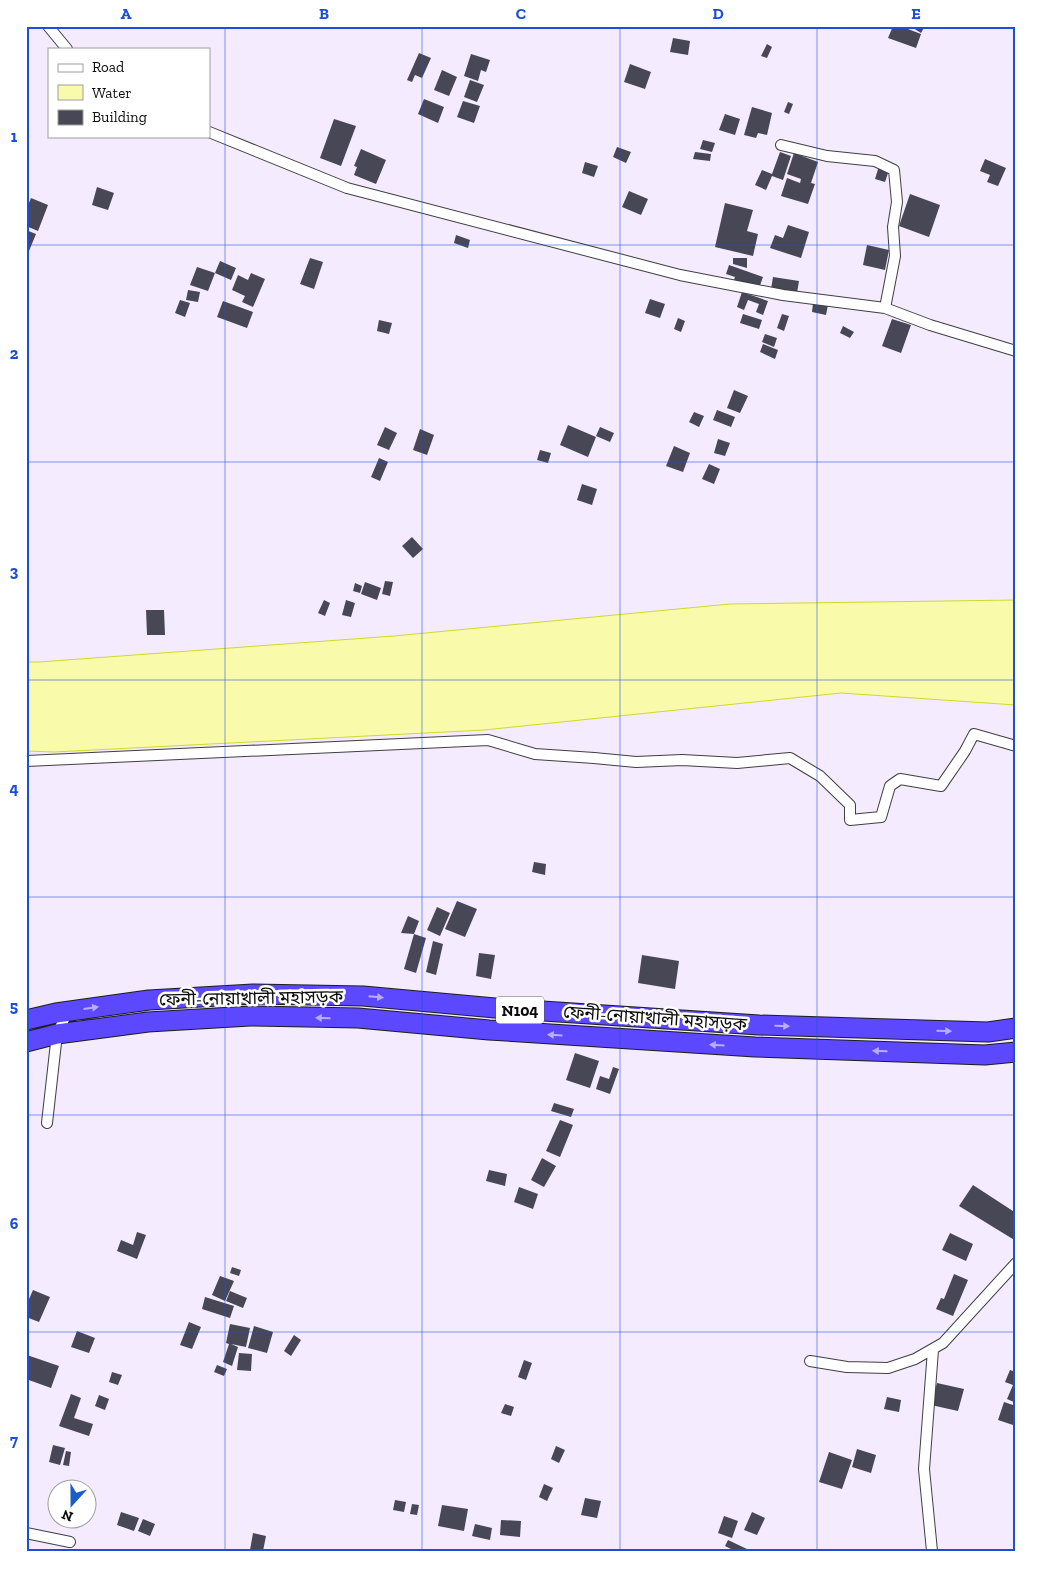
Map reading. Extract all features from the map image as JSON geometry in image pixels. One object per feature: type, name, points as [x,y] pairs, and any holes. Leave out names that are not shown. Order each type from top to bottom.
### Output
[{"type":"highway","name":"ফেনী-নোয়াখালী মহাসড়ক","points":[[26,1020],[68,1011],[149,1000],[253,994],[353,996],[495,1008],[759,1025],[988,1032],[1016,1028]]},
{"type":"highway","name":"ফেনী-নোয়াখালী মহাসড়ক","points":[[26,1042],[57,1034],[148,1022],[250,1016],[358,1018],[489,1030],[754,1047],[985,1055],[1016,1052]]},
{"type":"street","points":[[48,26],[66,48]]},
{"type":"street","points":[[210,132],[347,188],[680,275],[783,295],[885,308],[930,325],[1016,351]]},
{"type":"street","points":[[781,146],[827,156],[876,161],[894,170],[897,202],[893,227],[895,256],[885,308]]},
{"type":"street","points":[[26,761],[488,740],[535,754],[636,762],[682,760],[737,763],[790,758],[820,776],[850,805],[850,820],[881,817],[890,786],[900,779],[941,786],[965,751],[974,734],[1016,746]]},
{"type":"street","points":[[47,1123],[57,1034],[68,1011]]},
{"type":"street","points":[[810,1361],[847,1366],[888,1368],[915,1359],[944,1343],[1016,1263]]},
{"type":"street","points":[[932,1551],[924,1468],[933,1350]]},
{"type":"street","points":[[26,1533],[70,1542]]},
{"type":"water","points":[[1016,600],[1016,705],[841,693],[484,730],[54,752],[26,751],[26,662],[394,636],[730,604]]},
{"type":"building","points":[[893,26],[900,26],[921,34],[916,48],[888,38]]},
{"type":"building","points":[[910,26],[925,26],[921,33]]},
{"type":"building","points":[[673,38],[690,41],[688,55],[670,52]]},
{"type":"building","points":[[767,44],[772,47],[767,58],[761,56]]},
{"type":"building","points":[[419,53],[431,58],[422,78],[415,75],[412,82],[407,80]]},
{"type":"building","points":[[471,54],[490,60],[486,72],[481,70],[478,81],[464,76]]},
{"type":"building","points":[[630,64],[651,72],[645,89],[624,82]]},
{"type":"building","points":[[442,70],[457,77],[449,96],[434,90]]},
{"type":"building","points":[[470,80],[484,85],[477,102],[464,97]]},
{"type":"building","points":[[424,99],[444,107],[438,123],[418,114]]},
{"type":"building","points":[[463,101],[480,106],[474,123],[457,117]]},
{"type":"building","points":[[788,102],[793,104],[789,114],[784,112]]},
{"type":"building","points":[[752,107],[772,113],[767,135],[758,133],[756,138],[744,135]]},
{"type":"building","points":[[725,114],[740,119],[735,135],[719,130]]},
{"type":"building","points":[[334,119],[356,126],[341,166],[320,158]]},
{"type":"building","points":[[703,140],[715,143],[712,152],[700,149]]},
{"type":"building","points":[[617,147],[631,152],[626,163],[613,157]]},
{"type":"building","points":[[361,149],[386,160],[376,184],[354,175],[357,167],[354,166]]},
{"type":"building","points":[[695,152],[711,154],[710,161],[693,159]]},
{"type":"building","points":[[780,152],[791,156],[783,180],[772,176],[766,190],[755,185],[762,170],[772,174]]},
{"type":"building","points":[[794,153],[818,162],[811,183],[815,184],[808,204],[781,196],[787,178],[800,183],[801,179],[787,174]]},
{"type":"building","points":[[985,159],[1006,168],[998,186],[987,182],[990,175],[980,171]]},
{"type":"building","points":[[585,162],[598,166],[594,177],[582,173]]},
{"type":"building","points":[[879,166],[889,170],[885,182],[875,179]]},
{"type":"building","points":[[97,187],[114,193],[108,210],[92,205]]},
{"type":"building","points":[[629,191],[648,199],[641,215],[622,207]]},
{"type":"building","points":[[910,194],[940,205],[929,237],[899,226]]},
{"type":"building","points":[[31,198],[48,205],[38,231],[26,226],[29,219],[26,218],[26,210]]},
{"type":"building","points":[[725,203],[753,210],[747,231],[758,234],[753,256],[715,247]]},
{"type":"building","points":[[788,225],[809,232],[801,258],[770,248],[775,235],[783,238]]},
{"type":"building","points":[[26,230],[36,234],[29,251],[26,250]]},
{"type":"building","points":[[456,235],[470,240],[468,248],[454,243]]},
{"type":"building","points":[[867,245],[889,250],[885,270],[863,265]]},
{"type":"building","points":[[310,258],[323,262],[314,289],[300,284]]},
{"type":"building","points":[[733,258],[747,258],[747,268],[733,264]]},
{"type":"building","points":[[220,261],[236,268],[231,280],[215,273]]},
{"type":"building","points":[[729,265],[763,277],[759,288],[734,280],[735,277],[726,274]]},
{"type":"building","points":[[197,267],[215,273],[208,291],[190,285]]},
{"type":"building","points":[[251,273],[265,279],[253,307],[242,302],[245,296],[232,290],[238,275],[248,280]]},
{"type":"building","points":[[773,277],[799,281],[797,293],[771,289]]},
{"type":"building","points":[[188,290],[200,292],[198,302],[186,300]]},
{"type":"building","points":[[742,292],[768,301],[763,315],[756,312],[759,304],[748,300],[744,310],[737,307]]},
{"type":"building","points":[[650,299],[665,304],[660,318],[645,313]]},
{"type":"building","points":[[180,300],[190,303],[185,317],[175,313]]},
{"type":"building","points":[[223,301],[253,312],[247,328],[217,317]]},
{"type":"building","points":[[813,303],[828,305],[826,315],[812,312]]},
{"type":"building","points":[[743,314],[762,320],[759,329],[740,323]]},
{"type":"building","points":[[782,314],[789,316],[784,331],[777,328]]},
{"type":"building","points":[[678,318],[685,321],[681,332],[674,329]]},
{"type":"building","points":[[892,319],[911,325],[901,353],[882,346]]},
{"type":"building","points":[[379,320],[392,323],[389,334],[377,331]]},
{"type":"building","points":[[843,326],[854,332],[850,338],[840,333]]},
{"type":"building","points":[[765,334],[777,338],[774,347],[762,342]]},
{"type":"building","points":[[763,344],[778,350],[775,359],[760,352]]},
{"type":"building","points":[[734,390],[748,396],[740,413],[727,408]]},
{"type":"building","points":[[717,410],[735,417],[731,427],[713,420]]},
{"type":"building","points":[[694,412],[704,416],[699,427],[689,422]]},
{"type":"building","points":[[568,425],[596,437],[588,457],[560,445]]},
{"type":"building","points":[[385,427],[397,433],[389,450],[377,445]]},
{"type":"building","points":[[600,427],[614,433],[610,442],[596,436]]},
{"type":"building","points":[[420,429],[434,435],[427,455],[413,450]]},
{"type":"building","points":[[718,439],[730,443],[725,456],[714,453]]},
{"type":"building","points":[[674,446],[690,453],[683,472],[666,466]]},
{"type":"building","points":[[540,450],[551,453],[548,463],[537,460]]},
{"type":"building","points":[[379,458],[388,462],[380,481],[371,477]]},
{"type":"building","points":[[709,464],[720,469],[714,484],[702,479]]},
{"type":"building","points":[[582,484],[597,489],[592,505],[577,500]]},
{"type":"building","points":[[412,537],[423,549],[413,558],[402,546]]},
{"type":"building","points":[[385,581],[393,582],[390,596],[382,594]]},
{"type":"building","points":[[365,582],[381,588],[377,600],[361,594]]},
{"type":"building","points":[[355,583],[362,586],[360,593],[353,591]]},
{"type":"building","points":[[324,600],[330,603],[325,616],[318,613]]},
{"type":"building","points":[[346,600],[355,603],[351,617],[342,615]]},
{"type":"building","points":[[146,610],[164,610],[165,635],[147,635]]},
{"type":"building","points":[[534,862],[546,864],[545,875],[532,872]]},
{"type":"building","points":[[457,901],[477,909],[465,937],[445,929]]},
{"type":"building","points":[[437,907],[450,913],[440,936],[427,930]]},
{"type":"building","points":[[408,916],[419,921],[414,934],[401,933]]},
{"type":"building","points":[[414,934],[426,938],[416,973],[404,969]]},
{"type":"building","points":[[433,941],[443,944],[436,975],[426,972]]},
{"type":"building","points":[[479,953],[495,955],[491,979],[476,976]]},
{"type":"building","points":[[642,955],[679,961],[675,989],[638,983]]},
{"type":"building","points":[[575,1053],[599,1061],[590,1088],[566,1080]]},
{"type":"building","points":[[613,1067],[619,1069],[610,1094],[596,1089],[600,1076],[609,1079]]},
{"type":"building","points":[[554,1103],[574,1109],[571,1117],[551,1111]]},
{"type":"building","points":[[560,1120],[573,1125],[560,1157],[546,1151]]},
{"type":"building","points":[[542,1158],[556,1166],[544,1187],[531,1180]]},
{"type":"building","points":[[489,1170],[507,1174],[505,1186],[486,1181]]},
{"type":"building","points":[[973,1185],[1016,1213],[1016,1241],[959,1206]]},
{"type":"building","points":[[519,1187],[538,1194],[533,1209],[514,1202]]},
{"type":"building","points":[[137,1232],[146,1235],[137,1259],[117,1251],[121,1240],[133,1245]]},
{"type":"building","points":[[950,1233],[973,1244],[966,1261],[942,1250]]},
{"type":"building","points":[[232,1267],[241,1270],[239,1276],[230,1273]]},
{"type":"building","points":[[954,1274],[968,1280],[953,1316],[936,1309],[941,1298],[944,1299]]},
{"type":"building","points":[[220,1276],[234,1281],[225,1301],[212,1295]]},
{"type":"building","points":[[33,1290],[50,1297],[39,1322],[26,1317],[26,1306]]},
{"type":"building","points":[[230,1291],[247,1298],[243,1308],[226,1301]]},
{"type":"building","points":[[205,1297],[234,1306],[230,1318],[202,1309]]},
{"type":"building","points":[[189,1322],[201,1327],[192,1349],[180,1345]]},
{"type":"building","points":[[230,1324],[250,1328],[246,1347],[231,1344],[238,1347],[232,1366],[223,1362],[229,1344],[226,1343]]},
{"type":"building","points":[[254,1326],[273,1332],[267,1353],[248,1348]]},
{"type":"building","points":[[77,1331],[95,1338],[89,1353],[71,1347]]},
{"type":"building","points":[[294,1335],[301,1340],[291,1356],[284,1351]]},
{"type":"building","points":[[239,1353],[252,1354],[251,1371],[237,1370]]},
{"type":"building","points":[[27,1355],[59,1366],[51,1388],[26,1379]]},
{"type":"building","points":[[524,1360],[532,1363],[526,1380],[518,1377]]},
{"type":"building","points":[[217,1365],[227,1369],[224,1376],[214,1372]]},
{"type":"building","points":[[1010,1370],[1016,1372],[1016,1403],[1007,1399],[1013,1385],[1005,1382]]},
{"type":"building","points":[[112,1372],[122,1375],[118,1385],[109,1382]]},
{"type":"building","points":[[937,1383],[964,1389],[958,1411],[931,1405]]},
{"type":"building","points":[[71,1394],[81,1398],[74,1418],[93,1424],[89,1436],[59,1426]]},
{"type":"building","points":[[99,1395],[109,1399],[105,1410],[95,1406]]},
{"type":"building","points":[[887,1397],[901,1400],[899,1412],[884,1409]]},
{"type":"building","points":[[1004,1402],[1016,1406],[1016,1426],[998,1420]]},
{"type":"building","points":[[505,1404],[514,1407],[511,1416],[501,1413]]},
{"type":"building","points":[[53,1445],[65,1448],[60,1465],[49,1462]]},
{"type":"building","points":[[556,1446],[565,1450],[559,1463],[551,1459]]},
{"type":"building","points":[[857,1449],[876,1455],[871,1473],[852,1467]]},
{"type":"building","points":[[66,1451],[71,1452],[69,1466],[63,1465]]},
{"type":"building","points":[[829,1452],[852,1460],[842,1489],[819,1482]]},
{"type":"building","points":[[544,1484],[553,1488],[547,1501],[539,1497]]},
{"type":"building","points":[[585,1498],[601,1501],[597,1518],[581,1515]]},
{"type":"building","points":[[395,1500],[406,1502],[404,1512],[393,1510]]},
{"type":"building","points":[[412,1504],[419,1505],[417,1515],[410,1514]]},
{"type":"building","points":[[442,1505],[468,1509],[464,1531],[438,1526]]},
{"type":"building","points":[[121,1512],[139,1518],[134,1531],[117,1525]]},
{"type":"building","points":[[752,1512],[765,1518],[757,1535],[744,1530]]},
{"type":"building","points":[[724,1516],[738,1521],[732,1538],[718,1533]]},
{"type":"building","points":[[143,1519],[155,1524],[150,1536],[138,1531]]},
{"type":"building","points":[[501,1520],[521,1521],[520,1537],[500,1535]]},
{"type":"building","points":[[475,1524],[492,1528],[490,1540],[472,1536]]},
{"type":"building","points":[[253,1533],[266,1536],[263,1551],[250,1550]]},
{"type":"building","points":[[728,1540],[747,1549],[746,1551],[735,1551],[725,1546]]}]
